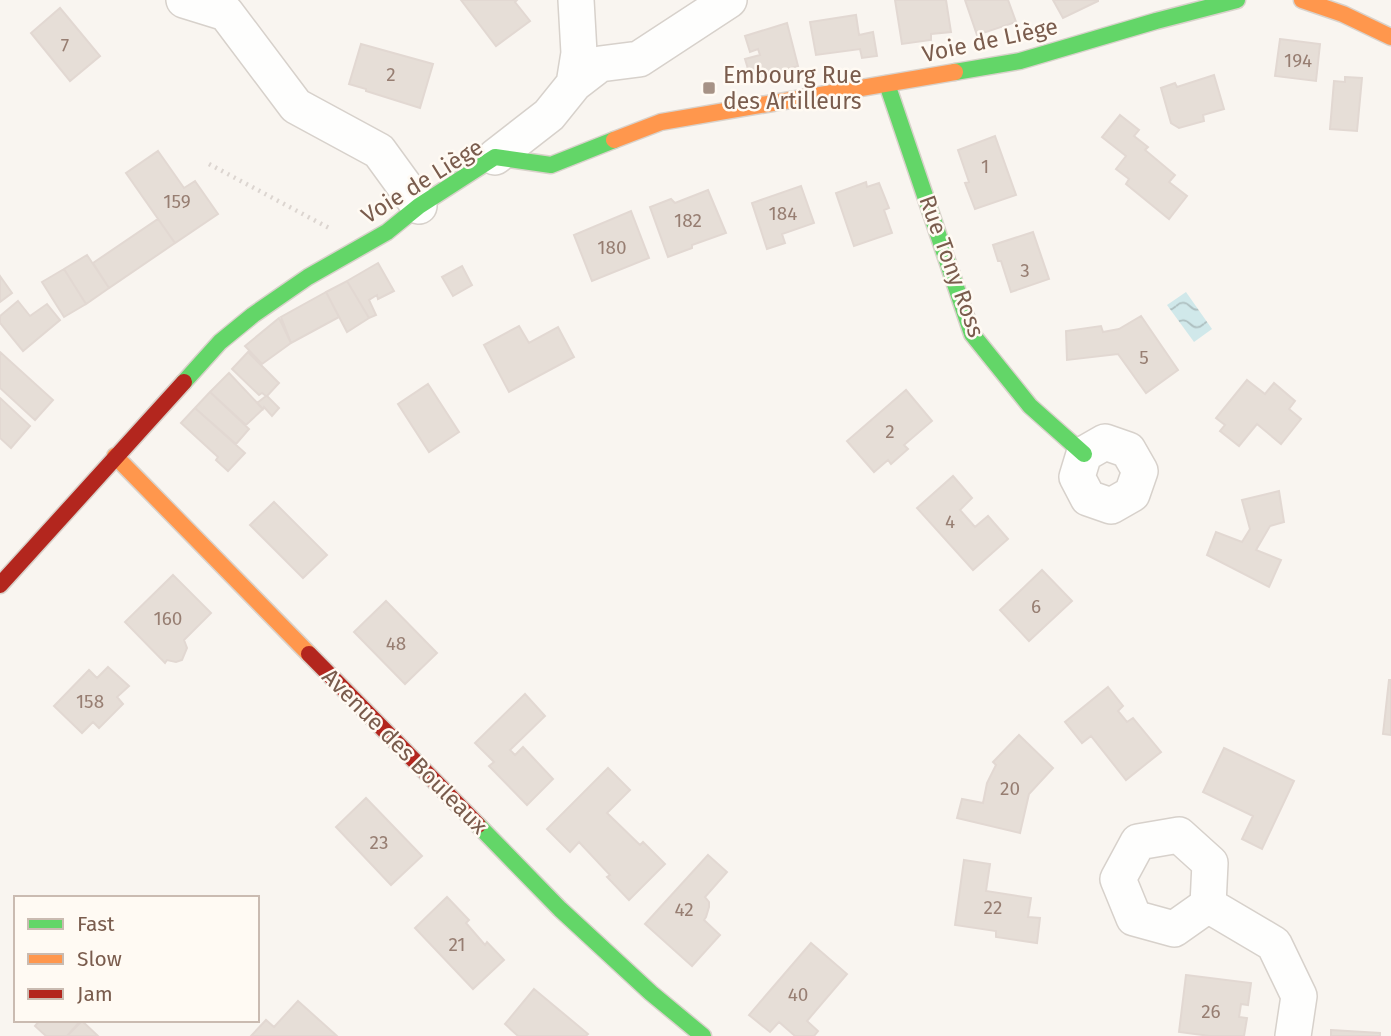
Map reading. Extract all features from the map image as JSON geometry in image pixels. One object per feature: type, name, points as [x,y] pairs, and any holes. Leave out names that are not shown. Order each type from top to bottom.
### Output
[{"type":"street","points":[[184,0],[226,13],[296,106],[379,151],[419,206]]},
{"type":"street","points":[[574,83],[579,53],[576,0]]},
{"type":"street","points":[[495,157],[549,116],[574,83],[600,64],[639,59],[729,0]]},
{"type":"street","name":"Voie de Liège","points":[[0,585],[220,342],[253,314],[307,277],[387,232],[419,206],[495,157],[551,165],[661,122],[1020,61],[1237,0]]},
{"type":"street","points":[[1302,0],[1343,13],[1391,37]]},
{"type":"street","name":"Rue Tony Ross","points":[[887,84],[972,334],[1030,406],[1084,454]]},
{"type":"street","name":"Avenue des Bouleaux","points":[[116,456],[561,909],[651,993],[703,1036]]},
{"type":"street","points":[[1208,905],[1274,944],[1298,996],[1293,1036]]},
{"type":"path","points":[[209,164],[326,225],[353,250]]},
{"type":"water","points":[[1186,292],[1212,329],[1194,342],[1167,305]]},
{"type":"building","points":[[461,0],[517,0],[515,2],[530,21],[496,46]]},
{"type":"building","points":[[895,0],[946,0],[951,32],[931,34],[931,40],[902,44]]},
{"type":"building","points":[[965,0],[1008,0],[1016,22],[977,35]]},
{"type":"building","points":[[1053,0],[1098,0],[1098,1],[1063,18]]},
{"type":"building","points":[[60,8],[100,56],[70,81],[31,33]]},
{"type":"building","points":[[856,15],[859,35],[873,32],[877,56],[862,58],[860,49],[816,55],[810,22]]},
{"type":"building","points":[[787,23],[798,66],[751,79],[745,59],[760,55],[758,49],[750,52],[745,36]]},
{"type":"building","points":[[1280,39],[1320,44],[1316,81],[1275,76]]},
{"type":"building","points":[[361,44],[433,64],[420,108],[349,84]]},
{"type":"building","points":[[1214,75],[1224,109],[1203,115],[1204,121],[1179,128],[1171,123],[1161,88],[1175,83],[1177,87]]},
{"type":"building","points":[[1345,77],[1362,78],[1357,131],[1330,129],[1334,81],[1345,82]]},
{"type":"building","points":[[1120,115],[1139,130],[1134,136],[1148,147],[1145,150],[1175,175],[1169,182],[1187,196],[1169,219],[1126,184],[1129,179],[1116,169],[1126,156],[1102,137]]},
{"type":"building","points":[[995,136],[1016,195],[975,209],[965,183],[969,182],[958,150]]},
{"type":"building","points":[[158,151],[184,188],[195,181],[218,214],[175,243],[126,173]]},
{"type":"building","points":[[866,182],[867,187],[879,183],[889,208],[884,210],[892,233],[854,246],[836,193]]},
{"type":"building","points":[[801,186],[814,223],[782,234],[785,243],[767,249],[752,203]]},
{"type":"building","points":[[708,190],[726,233],[668,257],[650,207],[671,199],[675,203]]},
{"type":"building","points":[[631,211],[649,258],[592,281],[574,235]]},
{"type":"building","points":[[158,219],[175,243],[109,288],[93,263]]},
{"type":"building","points":[[1033,232],[1049,279],[1011,292],[993,245]]},
{"type":"building","points":[[87,255],[109,288],[86,304],[64,269]]},
{"type":"building","points":[[378,263],[394,291],[378,299],[377,295],[369,300],[376,315],[369,318],[347,281]]},
{"type":"building","points":[[462,266],[472,285],[453,296],[442,277]]},
{"type":"building","points":[[64,269],[86,304],[64,317],[42,282]]},
{"type":"building","points":[[0,276],[12,293],[0,302]]},
{"type":"building","points":[[347,281],[369,318],[347,332],[326,292]]},
{"type":"building","points":[[326,292],[339,317],[291,343],[281,317]]},
{"type":"building","points":[[18,301],[30,316],[47,304],[60,320],[23,351],[0,323],[0,316]]},
{"type":"building","points":[[1141,316],[1178,370],[1146,393],[1118,354],[1067,360],[1066,331],[1101,326],[1103,332],[1119,329]]},
{"type":"building","points":[[279,318],[291,343],[262,364],[245,346]]},
{"type":"building","points":[[519,326],[529,343],[558,327],[574,357],[509,392],[484,345]]},
{"type":"building","points":[[0,352],[53,400],[35,420],[0,388]]},
{"type":"building","points":[[248,352],[279,383],[267,396],[279,408],[272,416],[257,403],[266,396],[262,393],[259,395],[232,369]]},
{"type":"building","points":[[229,373],[263,409],[246,425],[210,392]]},
{"type":"building","points":[[1247,380],[1265,394],[1274,383],[1295,401],[1289,409],[1301,419],[1281,444],[1257,424],[1239,446],[1220,431],[1225,425],[1216,418]]},
{"type":"building","points":[[428,384],[459,432],[429,452],[398,404]]},
{"type":"building","points":[[906,390],[932,421],[904,445],[908,449],[891,464],[888,460],[874,472],[847,441]]},
{"type":"building","points":[[210,392],[249,429],[236,444],[195,408]]},
{"type":"building","points":[[0,398],[30,426],[11,448],[0,438]]},
{"type":"building","points":[[195,408],[245,453],[228,471],[216,460],[218,457],[181,423]]},
{"type":"building","points":[[953,476],[972,498],[960,510],[975,527],[988,516],[1008,539],[973,570],[917,508]]},
{"type":"building","points":[[1279,491],[1284,522],[1270,526],[1256,550],[1281,560],[1269,587],[1207,555],[1216,532],[1242,542],[1250,529],[1242,500]]},
{"type":"building","points":[[274,502],[327,555],[303,578],[250,525]]},
{"type":"building","points":[[1042,570],[1072,601],[1029,641],[1000,610]]},
{"type":"building","points":[[173,575],[211,613],[184,640],[187,648],[182,660],[167,660],[165,663],[125,622]]},
{"type":"building","points":[[386,601],[437,653],[405,684],[354,632]]},
{"type":"building","points":[[108,667],[129,686],[117,697],[123,704],[99,728],[93,722],[82,733],[54,706],[89,670],[97,678]]},
{"type":"building","points":[[1391,680],[1391,735],[1383,734]]},
{"type":"building","points":[[1108,687],[1123,706],[1118,711],[1127,722],[1133,718],[1161,752],[1126,780],[1091,736],[1082,743],[1065,722]]},
{"type":"building","points":[[525,694],[545,716],[510,750],[515,755],[523,747],[553,779],[527,805],[489,766],[494,762],[475,743]]},
{"type":"building","points":[[1019,735],[1053,768],[1029,794],[1020,833],[957,818],[962,799],[983,803],[987,783],[996,765],[993,762]]},
{"type":"building","points":[[1224,748],[1294,781],[1262,849],[1242,839],[1253,816],[1203,792]]},
{"type":"building","points":[[608,768],[630,790],[607,813],[640,845],[643,842],[665,864],[629,900],[579,842],[570,852],[547,829]]},
{"type":"building","points":[[366,798],[422,856],[391,885],[336,827]]},
{"type":"building","points":[[708,855],[727,872],[705,897],[709,907],[704,920],[720,935],[692,966],[645,924]]},
{"type":"building","points":[[964,860],[990,864],[986,891],[1031,898],[1028,917],[1040,918],[1037,943],[996,937],[996,931],[955,925]]},
{"type":"building","points":[[447,897],[469,920],[466,923],[485,945],[487,942],[504,960],[473,989],[415,928]]},
{"type":"building","points":[[811,943],[847,974],[807,1021],[818,1031],[814,1036],[795,1036],[779,1022],[770,1032],[749,1015]]},
{"type":"building","points":[[1186,975],[1251,983],[1248,1005],[1241,1004],[1239,1017],[1247,1018],[1244,1036],[1179,1032]]},
{"type":"building","points":[[534,989],[588,1034],[518,1036],[505,1024]]},
{"type":"building","points":[[298,1001],[337,1036],[251,1036],[266,1020],[274,1027]]},
{"type":"building","points":[[38,1022],[80,1023],[67,1036],[46,1036],[35,1026]]},
{"type":"building","points":[[79,1022],[83,1022],[98,1036],[67,1036]]},
{"type":"building","points":[[1331,1030],[1380,1033],[1380,1036],[1331,1036]]},
{"type":"traffic: fast","points":[[955,72],[1020,61],[1237,0]]},
{"type":"traffic: fast","points":[[887,84],[972,334],[1030,406],[1084,454]]},
{"type":"traffic: fast","points":[[184,382],[220,342],[253,315],[308,277],[387,232],[419,206],[495,157],[551,165],[614,140]]},
{"type":"traffic: fast","points":[[478,825],[560,909],[651,993],[703,1036]]},
{"type":"traffic: slow","points":[[1302,0],[1343,14],[1391,37]]},
{"type":"traffic: slow","points":[[614,140],[661,122],[955,72]]},
{"type":"traffic: slow","points":[[115,456],[309,654]]},
{"type":"traffic: jam","points":[[0,585],[184,382]]},
{"type":"traffic: jam","points":[[309,654],[478,825]]},
{"type":"place","name":"Embourg Rue des Artilleurs","points":[[709,88]]}]
